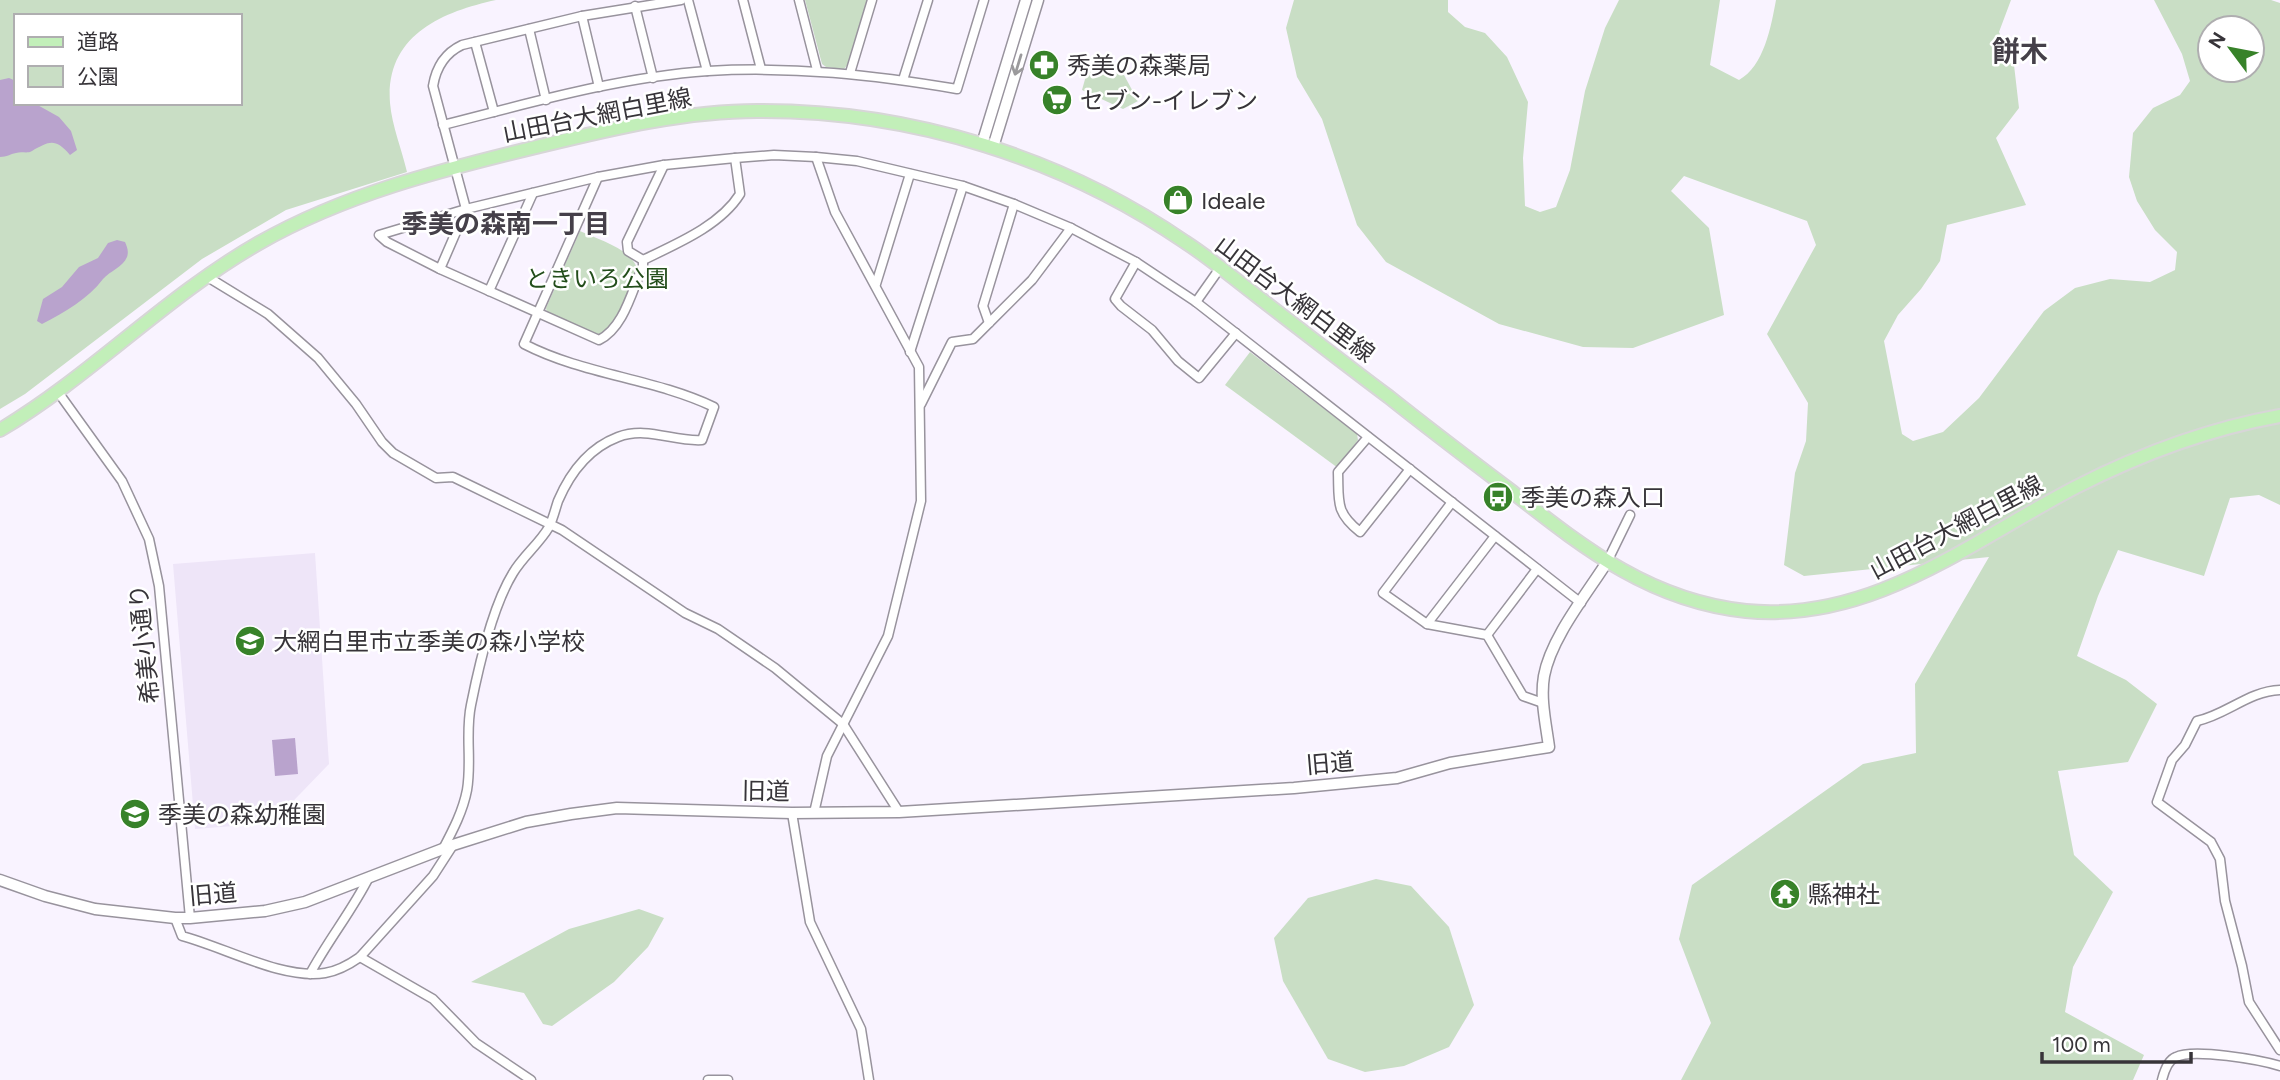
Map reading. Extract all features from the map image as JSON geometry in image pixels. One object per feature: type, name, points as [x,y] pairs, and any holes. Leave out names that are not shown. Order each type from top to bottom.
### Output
[{"type":"main road","name":"山田台大網白里線","points":[[0,430],[58,392],[206,276],[259,243],[322,210],[454,167],[656,121],[761,110],[873,118],[988,146],[1053,170],[1110,197],[1186,242],[1607,562],[1667,593],[1712,606],[1761,612],[1809,611],[1878,594],[1927,571],[2070,490],[2132,460],[2194,436],[2280,416]]},
{"type":"street","points":[[440,269],[466,209],[433,86],[438,67],[454,49],[582,16],[681,0]]},
{"type":"street","points":[[688,0],[707,71]]},
{"type":"street","points":[[743,0],[761,69]]},
{"type":"street","points":[[799,0],[817,70]]},
{"type":"street","points":[[850,73],[872,0]]},
{"type":"street","points":[[904,80],[928,0]]},
{"type":"street","points":[[443,125],[598,87],[707,71],[817,70],[957,89],[984,0]]},
{"type":"street","points":[[988,146],[1026,0]]},
{"type":"street","points":[[988,146],[1038,0]]},
{"type":"street","points":[[635,6],[653,78]]},
{"type":"street","points":[[582,16],[598,87]]},
{"type":"street","points":[[529,29],[546,100]]},
{"type":"street","points":[[475,42],[494,112]]},
{"type":"street","points":[[643,260],[618,323],[598,340],[440,269],[387,242],[379,235],[466,209],[598,177],[664,165],[735,158],[774,155],[857,161],[963,186],[1071,228],[1136,262],[1196,302],[1581,603]]},
{"type":"street","points":[[814,813],[827,756],[888,636],[922,501],[919,367],[835,212],[816,157]]},
{"type":"street","points":[[643,260],[714,221],[732,206],[740,194],[735,158]]},
{"type":"street","points":[[643,260],[628,251],[627,242],[664,165]]},
{"type":"street","points":[[876,284],[910,174]]},
{"type":"street","points":[[176,918],[182,936],[281,970],[326,973],[346,966],[360,957],[433,876],[448,847],[467,790],[468,723],[493,621],[513,573],[550,525],[558,501],[574,472],[598,447],[619,436],[646,432],[690,441],[702,440],[714,407],[687,394],[661,386],[551,358],[524,344],[598,177]]},
{"type":"street","points":[[910,352],[963,186]]},
{"type":"street","points":[[489,291],[533,193]]},
{"type":"street","points":[[989,323],[983,306],[1014,204]]},
{"type":"street","points":[[920,406],[952,342],[972,339],[989,323],[1032,280],[1071,228]]},
{"type":"street","points":[[1136,262],[1115,299],[1152,330],[1178,361],[1199,379],[1236,333]]},
{"type":"street","points":[[1196,302],[1220,268]]},
{"type":"street","points":[[206,276],[268,314],[318,358],[393,453],[436,478],[453,477],[550,525],[596,552],[685,614],[718,629],[775,668],[843,724],[898,812]]},
{"type":"street","points":[[919,377],[923,383],[931,382]]},
{"type":"street","name":"希美小通り","points":[[58,392],[122,481],[149,539],[159,586],[190,918]]},
{"type":"street","points":[[1368,437],[1338,472],[1339,505],[1345,520],[1360,531],[1410,470]]},
{"type":"street","points":[[1452,502],[1383,593],[1427,624],[1487,635],[1522,696],[1543,703],[1544,677],[1549,658],[1607,562],[1630,515]]},
{"type":"street","points":[[1427,624],[1495,536]]},
{"type":"street","points":[[1487,635],[1537,569]]},
{"type":"street","points":[[2280,690],[2236,703],[2214,717],[2197,721],[2185,746],[2172,760],[2157,802],[2211,842],[2220,859],[2225,901],[2249,1002],[2280,1050]]},
{"type":"street","name":"旧道","points":[[0,880],[45,896],[95,909],[176,918],[265,911],[305,902],[448,847],[526,822],[617,808],[792,813],[898,812],[1294,788],[1397,778],[1450,764],[1549,747],[1543,703]]},
{"type":"street","points":[[792,813],[810,922],[861,1029],[869,1080]]},
{"type":"street","points":[[310,974],[357,902],[369,877]]},
{"type":"street","points":[[360,957],[433,999],[476,1043],[531,1080]]},
{"type":"street","points":[[2162,1080],[2171,1060],[2176,1056],[2194,1054],[2249,1059],[2280,1066]]},
{"type":"street","points":[[708,1080],[728,1080]]},
{"type":"shaded area","points":[[0,80],[14,80],[14,105],[38,105],[59,117],[71,131],[77,150],[70,155],[52,143],[30,152],[0,157]]},
{"type":"shaded area","points":[[117,240],[125,242],[128,249],[123,264],[76,304],[42,324],[37,321],[43,299],[62,287],[79,267],[98,258],[108,243]]},
{"type":"shaded area","name":"大網白里市立季美の森小学校","points":[[315,553],[329,764],[272,823],[195,829],[173,564]]},
{"type":"shaded area","points":[[295,738],[298,774],[275,776],[272,740]]},
{"type":"green space","points":[[0,0],[496,0],[437,20],[407,44],[397,60],[391,80],[390,103],[407,172],[286,210],[202,259],[25,394],[0,409]]},
{"type":"green space","points":[[805,0],[868,0],[849,63],[844,69],[822,64]]},
{"type":"green space","points":[[1294,0],[1448,0],[1448,12],[1465,27],[1485,33],[1507,57],[1528,102],[1523,158],[1525,206],[1540,212],[1556,207],[1570,170],[1585,91],[1605,28],[1619,0],[1720,0],[1710,65],[1739,80],[1748,74],[1760,56],[1769,33],[1776,0],[2011,0],[1999,32],[2014,65],[2019,108],[1996,138],[2026,205],[1947,225],[1940,261],[1921,289],[1898,315],[1884,341],[1902,434],[1913,441],[1943,432],[1979,398],[2044,311],[2075,288],[2110,279],[2150,282],[2175,270],[2177,252],[2155,230],[2137,201],[2129,177],[2133,133],[2153,108],[2180,95],[2190,81],[2182,54],[2154,0],[2271,0],[2280,3],[2280,505],[2259,495],[2230,498],[2204,576],[2118,550],[2077,656],[2126,680],[2157,704],[2128,762],[2058,771],[2074,855],[2113,892],[2073,967],[2065,1012],[2144,1055],[2133,1080],[1681,1080],[1711,1023],[1679,939],[1692,885],[1863,764],[1916,753],[1915,684],[1989,557],[1804,576],[1784,565],[1795,473],[1806,441],[1808,403],[1767,334],[1816,245],[1807,221],[1684,176],[1671,191],[1709,228],[1724,315],[1633,348],[1583,347],[1499,324],[1386,262],[1357,225],[1322,119],[1297,77],[1286,28]]},
{"type":"green space","points":[[1089,65],[1124,75],[1138,101],[1123,109],[1082,90]]},
{"type":"green space","name":"ときいろ公園","points":[[580,231],[622,251],[635,263],[638,271],[612,326],[600,335],[547,313],[546,308]]},
{"type":"green space","points":[[1250,352],[1357,434],[1358,440],[1338,468],[1225,385]]},
{"type":"green space","points":[[1376,879],[1411,886],[1449,927],[1474,1005],[1449,1047],[1404,1066],[1365,1072],[1328,1059],[1283,981],[1274,938],[1308,898]]},
{"type":"green space","points":[[639,909],[664,918],[648,947],[614,982],[552,1026],[543,1024],[524,993],[471,982],[569,929]]},
{"type":"place","name":"秀美の森薬局","points":[[1044,65]]},
{"type":"place","name":"セブン-イレブン","points":[[1057,100]]},
{"type":"place","name":"Ideale","points":[[1178,200]]},
{"type":"place","name":"季美の森入口","points":[[1498,497]]},
{"type":"place","name":"大網白里市立季美の森小学校","points":[[250,641]]},
{"type":"place","name":"季美の森幼稚園","points":[[135,814]]},
{"type":"place","name":"縣神社","points":[[1785,894]]},
{"type":"district","name":"餅木","points":[[2020,51]]},
{"type":"district","name":"季美の森南一丁目","points":[[506,224]]}]
